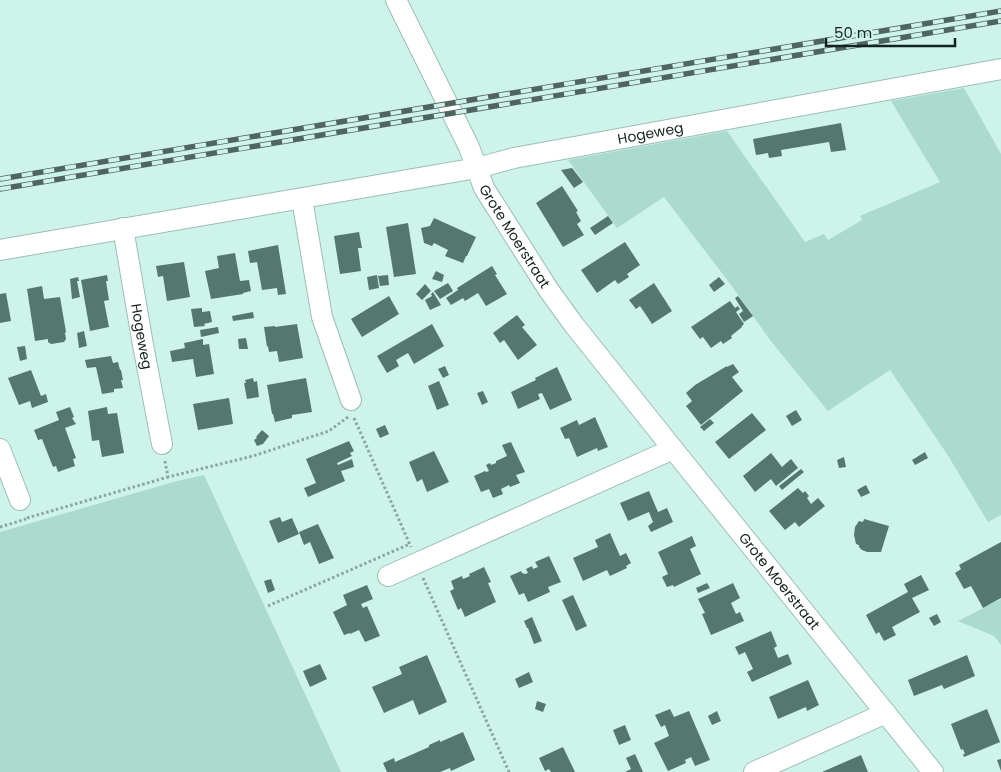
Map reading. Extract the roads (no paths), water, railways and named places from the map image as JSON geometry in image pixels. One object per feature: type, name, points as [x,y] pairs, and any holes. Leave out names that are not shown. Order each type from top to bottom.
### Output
[{"type":"street","name":"Grote Moerstraat","points":[[396,0],[470,147],[484,188],[548,290],[673,449],[933,772]]},
{"type":"street","name":"Hogeweg","points":[[0,250],[477,168],[514,158],[1001,69]]},
{"type":"street","points":[[302,198],[322,317],[351,400]]},
{"type":"street","name":"Hogeweg","points":[[124,228],[162,444]]},
{"type":"street","points":[[0,449],[20,500]]},
{"type":"street","points":[[388,576],[673,449]]},
{"type":"street","points":[[754,772],[886,713]]},
{"type":"railway","points":[[0,179],[1001,11]]},
{"type":"railway","points":[[0,189],[1001,21]]}]
